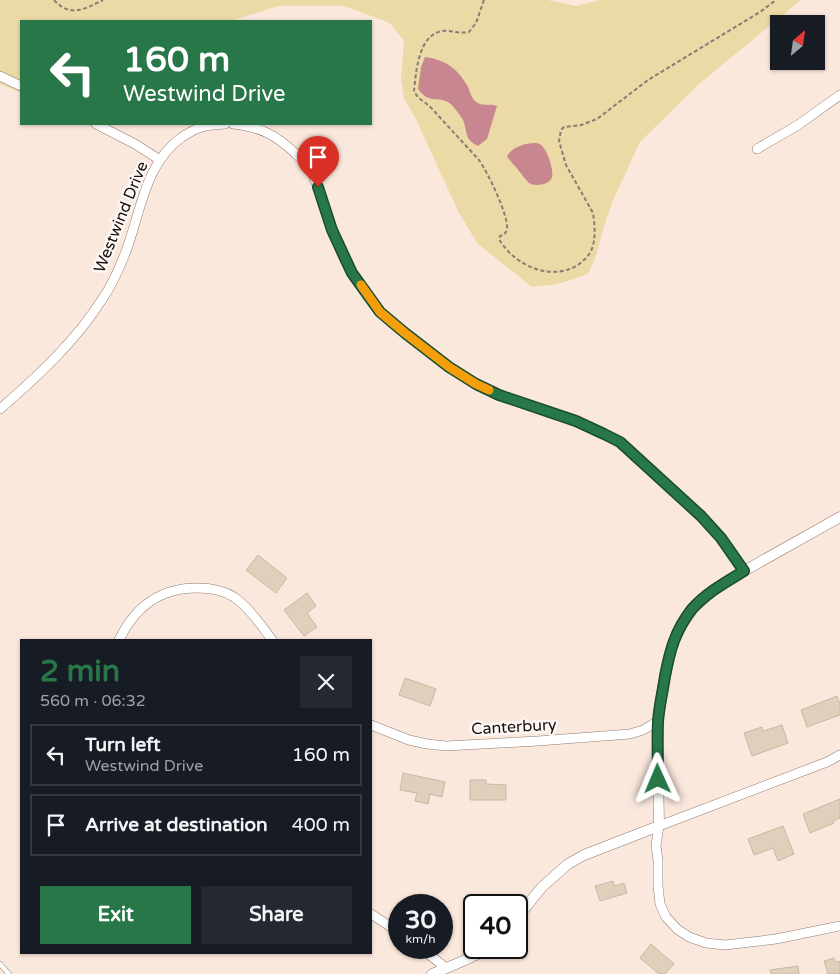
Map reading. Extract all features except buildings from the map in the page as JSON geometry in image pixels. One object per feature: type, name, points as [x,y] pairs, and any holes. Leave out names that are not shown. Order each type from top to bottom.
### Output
[{"type":"street","points":[[0,76],[20,86]]},
{"type":"street","points":[[757,149],[798,125],[840,95]]},
{"type":"street","points":[[98,125],[135,144],[160,160]]},
{"type":"street","name":"Westwind Drive","points":[[0,409],[49,365],[87,321],[103,298],[125,254],[149,180],[172,144],[198,128],[218,125]]},
{"type":"street","points":[[239,125],[257,128],[274,135],[301,159],[311,172],[332,230],[352,273],[380,312],[449,367],[476,384],[499,395],[576,421],[620,442],[701,516],[721,538],[744,571]]},
{"type":"street","points":[[840,518],[715,589],[697,604],[677,632],[672,646],[658,721],[659,826],[656,845],[660,904],[666,917],[677,930],[689,937],[706,943],[725,945],[776,939],[840,926]]},
{"type":"street","points":[[120,639],[133,616],[145,604],[173,590],[206,588],[220,590],[235,598],[253,615],[271,639]]},
{"type":"street","name":"Canterbury","points":[[372,725],[409,740],[446,746],[630,734],[643,730],[658,721]]},
{"type":"street","points":[[528,905],[542,888],[568,864],[584,855],[827,762],[840,755]]},
{"type":"street","points":[[372,915],[388,925]]},
{"type":"street","points":[[435,959],[446,968]]},
{"type":"street","points":[[432,974],[467,959]]},
{"type":"lane","points":[[0,964],[9,974]]},
{"type":"path","points":[[54,0],[63,8],[74,11],[84,9],[103,0]]},
{"type":"path","points":[[484,0],[476,23],[469,32],[456,33],[448,31],[436,33],[422,46],[414,91],[419,98],[430,106],[485,168],[507,222],[505,233],[499,239],[506,249],[520,261],[533,268],[556,273],[566,271],[585,260],[591,252],[595,236],[593,214],[566,165],[561,150],[559,141],[561,130],[597,119],[648,80],[760,12],[776,0]]},
{"type":"shaded area","points":[[0,0],[548,0],[576,6],[600,0],[801,0],[783,15],[770,15],[770,26],[699,84],[640,142],[613,200],[597,253],[588,274],[558,284],[532,287],[477,243],[458,211],[416,119],[404,99],[401,79],[404,41],[390,23],[344,6],[278,6],[234,20],[20,20],[20,93],[0,84]]},
{"type":"shaded area","points":[[425,57],[439,60],[455,70],[464,80],[472,98],[477,103],[497,106],[487,139],[478,146],[468,138],[463,119],[452,105],[443,100],[431,99],[422,94],[418,89],[421,67]]},
{"type":"shaded area","points":[[533,143],[543,147],[551,165],[551,180],[542,185],[529,183],[507,156],[518,146]]},
{"type":"slow traffic","points":[[361,285],[380,312],[405,333],[449,367],[489,390]]},
{"type":"route","points":[[318,187],[332,230],[342,253],[352,273],[380,312],[449,367],[476,384],[499,395],[576,421],[620,442],[701,516],[721,538],[744,571],[715,589],[693,608],[677,632],[663,686],[658,721],[658,779]]}]
